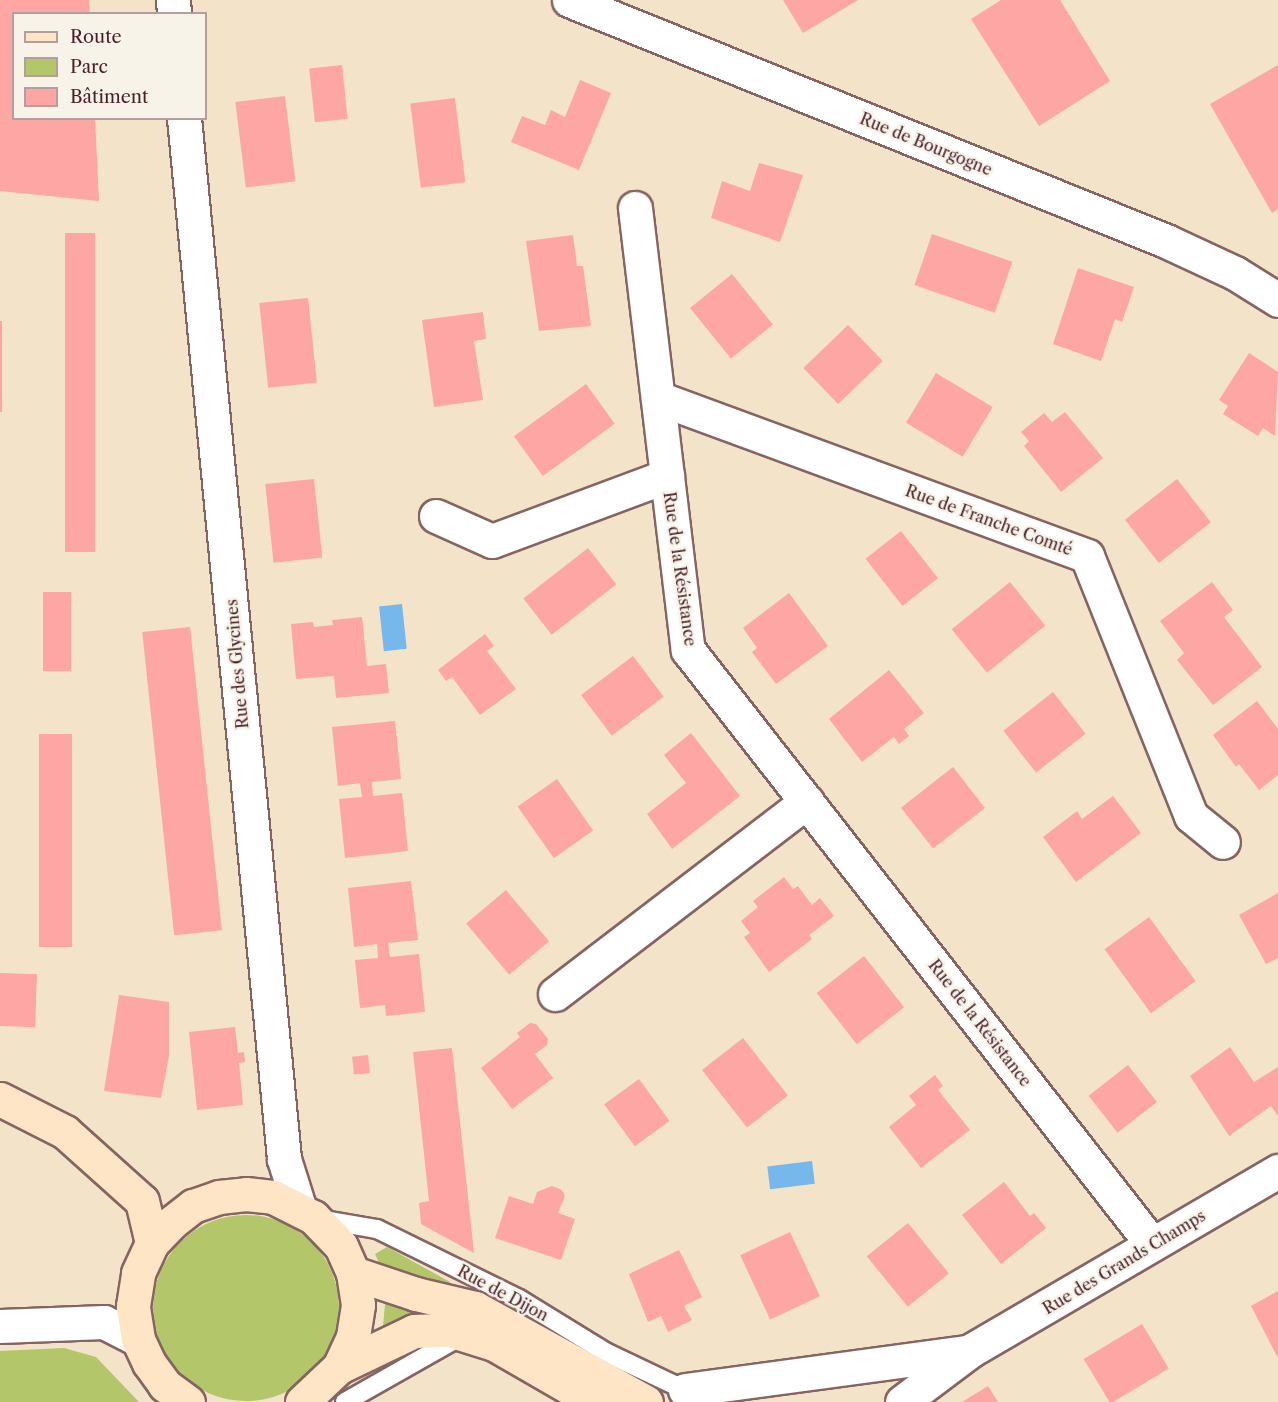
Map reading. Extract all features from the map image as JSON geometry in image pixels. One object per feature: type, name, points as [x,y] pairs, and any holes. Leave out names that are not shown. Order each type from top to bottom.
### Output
[{"type":"street","name":"Rue de Bourgogne","points":[[569,0],[1166,241],[1235,273],[1278,300]]},
{"type":"street","name":"Rue des Glycines","points":[[184,120],[284,1159],[306,1212]]},
{"type":"street","name":"Rue de la Résistance","points":[[635,208],[688,650],[1152,1244]]},
{"type":"street","name":"Rue de Franche Comté","points":[[658,398],[1087,556],[1191,816],[1223,842]]},
{"type":"street","name":"Rue de la Résistance","points":[[436,516],[492,541],[667,476]]},
{"type":"street","points":[[555,994],[807,801]]},
{"type":"street","points":[[0,1099],[65,1132],[142,1201],[152,1243]]},
{"type":"street","name":"Rue des Grands Champs","points":[[902,1402],[970,1351],[1278,1171]]},
{"type":"street","points":[[188,1402],[165,1384],[149,1363],[138,1339],[135,1295],[138,1274],[152,1243],[171,1222],[193,1206],[219,1197],[246,1194],[273,1197],[306,1212],[341,1246],[353,1273],[358,1305],[353,1338],[339,1367]]},
{"type":"street","name":"Rue de Dijon","points":[[353,1273],[416,1294],[475,1308],[646,1402]]},
{"type":"street","points":[[0,1326],[104,1322],[138,1339]]},
{"type":"street","points":[[302,1402],[339,1367],[414,1331],[435,1329],[467,1333],[494,1344],[595,1402]]},
{"type":"street","name":"Rue des Grands Champs","points":[[685,1390],[970,1351]]},
{"type":"lane","name":"Rue de Dijon","points":[[306,1212],[377,1229],[519,1299],[607,1353],[685,1390]]},
{"type":"lane","points":[[345,1402],[467,1333]]},
{"type":"green space","points":[[246,1215],[282,1222],[312,1242],[332,1272],[339,1308],[332,1344],[312,1374],[282,1394],[246,1401],[210,1394],[180,1374],[160,1344],[153,1308],[160,1272],[180,1242],[210,1222]]},
{"type":"green space","points":[[387,1247],[450,1282],[448,1291],[380,1265],[375,1254]]},
{"type":"green space","points":[[386,1293],[435,1312],[433,1319],[383,1326]]},
{"type":"green space","points":[[64,1348],[96,1357],[139,1402],[0,1402],[0,1351]]},
{"type":"water","points":[[402,604],[407,649],[384,651],[379,606]]},
{"type":"water","points":[[812,1161],[815,1184],[770,1189],[767,1166]]},
{"type":"building","points":[[0,0],[89,0],[90,12],[12,12],[12,120],[95,120],[99,201],[0,191]]},
{"type":"building","points":[[783,0],[858,0],[803,33]]},
{"type":"building","points":[[1001,0],[1060,0],[1110,81],[1039,126],[971,19]]},
{"type":"building","points":[[342,65],[348,119],[315,122],[309,68]]},
{"type":"building","points":[[1278,65],[1278,209],[1272,213],[1210,104]]},
{"type":"building","points":[[580,80],[611,93],[579,170],[511,142],[522,116],[545,125],[551,110],[565,117]]},
{"type":"building","points":[[285,96],[295,181],[246,187],[235,102]]},
{"type":"building","points":[[455,98],[465,182],[421,188],[410,103]]},
{"type":"building","points":[[759,163],[803,175],[780,242],[711,218],[722,181],[750,191]]},
{"type":"building","points":[[65,233],[95,233],[95,552],[65,552]]},
{"type":"building","points":[[932,234],[1012,262],[995,313],[914,285]]},
{"type":"building","points":[[573,235],[577,266],[583,266],[591,326],[539,331],[526,241]]},
{"type":"building","points":[[1078,268],[1134,287],[1122,322],[1115,319],[1101,361],[1053,344]]},
{"type":"building","points":[[732,274],[773,325],[731,358],[690,308]]},
{"type":"building","points":[[308,298],[317,383],[268,388],[259,303]]},
{"type":"building","points":[[483,312],[486,339],[474,341],[483,400],[434,407],[422,320]]},
{"type":"building","points":[[0,321],[2,321],[2,412],[0,412]]},
{"type":"building","points":[[848,325],[883,361],[838,404],[803,368]]},
{"type":"building","points":[[1249,353],[1278,372],[1275,436],[1263,428],[1258,436],[1223,414],[1228,406],[1219,400]]},
{"type":"building","points":[[936,373],[993,407],[963,457],[906,423]]},
{"type":"building","points":[[586,384],[615,424],[543,476],[514,436]]},
{"type":"building","points":[[1065,412],[1103,458],[1061,492],[1024,446],[1029,441],[1021,432],[1044,413],[1052,422]]},
{"type":"building","points":[[314,479],[322,558],[274,563],[265,484]]},
{"type":"building","points":[[1177,479],[1211,522],[1159,563],[1125,520]]},
{"type":"building","points":[[901,531],[938,578],[902,606],[866,559]]},
{"type":"building","points":[[588,548],[616,584],[552,635],[523,598]]},
{"type":"building","points":[[1010,582],[1045,626],[987,673],[952,629]]},
{"type":"building","points":[[1212,582],[1233,610],[1224,617],[1262,667],[1213,705],[1177,660],[1184,653],[1160,621]]},
{"type":"building","points":[[43,592],[71,592],[71,671],[43,671]]},
{"type":"building","points":[[789,593],[828,646],[776,684],[752,652],[757,648],[743,628]]},
{"type":"building","points":[[362,617],[367,666],[386,664],[389,693],[336,698],[334,676],[296,679],[291,624],[313,622],[314,627],[333,625],[332,620]]},
{"type":"building","points":[[190,627],[222,930],[174,935],[142,632]]},
{"type":"building","points":[[485,634],[494,646],[487,651],[516,689],[480,715],[452,677],[446,681],[438,670]]},
{"type":"building","points":[[633,656],[664,697],[612,736],[581,695]]},
{"type":"building","points":[[889,670],[924,713],[904,729],[909,736],[899,744],[894,737],[862,762],[829,719]]},
{"type":"building","points":[[1053,692],[1086,734],[1036,773],[1003,731]]},
{"type":"building","points":[[1257,701],[1278,729],[1278,775],[1259,790],[1239,764],[1236,767],[1213,735]]},
{"type":"building","points":[[395,721],[401,779],[372,782],[373,796],[402,793],[408,851],[345,858],[339,799],[362,797],[360,783],[338,786],[332,727]]},
{"type":"building","points":[[691,733],[740,796],[672,849],[647,814],[686,783],[664,755]]},
{"type":"building","points":[[39,734],[72,734],[72,947],[39,947]]},
{"type":"building","points":[[953,767],[985,808],[933,849],[901,808]]},
{"type":"building","points":[[557,779],[593,831],[554,858],[518,807]]},
{"type":"building","points":[[1113,796],[1141,833],[1076,882],[1043,837],[1077,811],[1082,819]]},
{"type":"building","points":[[784,877],[793,889],[798,886],[812,905],[820,898],[834,916],[809,935],[812,939],[769,972],[744,937],[750,933],[741,921],[758,907],[753,901]]},
{"type":"building","points":[[411,881],[418,940],[388,943],[390,957],[419,954],[425,1012],[386,1016],[385,1005],[360,1008],[355,960],[378,958],[377,944],[354,947],[348,888]]},
{"type":"building","points":[[506,890],[549,941],[509,975],[466,923]]},
{"type":"building","points":[[1278,893],[1278,958],[1266,964],[1239,915]]},
{"type":"building","points":[[1149,917],[1195,981],[1151,1013],[1105,949]]},
{"type":"building","points":[[864,956],[904,1007],[857,1044],[817,993]]},
{"type":"building","points":[[0,973],[37,974],[35,1027],[0,1026]]},
{"type":"building","points":[[119,995],[169,1002],[169,1056],[161,1098],[104,1091]]},
{"type":"building","points":[[530,1023],[536,1024],[548,1039],[547,1045],[535,1054],[553,1078],[512,1109],[481,1068],[520,1037],[517,1033]]},
{"type":"building","points":[[235,1027],[238,1053],[244,1052],[245,1062],[239,1063],[243,1105],[197,1110],[189,1032]]},
{"type":"building","points":[[743,1038],[788,1096],[747,1128],[702,1070]]},
{"type":"building","points":[[1230,1047],[1254,1082],[1278,1067],[1278,1116],[1271,1106],[1229,1136],[1190,1076]]},
{"type":"building","points":[[452,1048],[474,1253],[421,1224],[419,1203],[429,1201],[413,1052]]},
{"type":"building","points":[[368,1055],[370,1073],[354,1075],[352,1057]]},
{"type":"building","points":[[1128,1065],[1157,1102],[1118,1133],[1089,1096]]},
{"type":"building","points":[[935,1075],[943,1086],[938,1090],[970,1130],[921,1168],[889,1127],[916,1105],[909,1096]]},
{"type":"building","points":[[639,1079],[670,1121],[635,1146],[604,1104]]},
{"type":"building","points":[[1004,1182],[1030,1216],[1034,1213],[1046,1228],[1001,1264],[962,1215]]},
{"type":"building","points":[[552,1186],[562,1190],[565,1196],[558,1213],[575,1219],[561,1260],[495,1238],[509,1196],[533,1204],[537,1192]]},
{"type":"building","points":[[908,1223],[949,1274],[908,1307],[867,1256]]},
{"type":"building","points":[[790,1232],[820,1296],[770,1320],[740,1255]]},
{"type":"building","points":[[679,1250],[702,1297],[684,1306],[692,1320],[668,1332],[661,1316],[648,1322],[629,1274]]},
{"type":"building","points":[[1278,1291],[1278,1358],[1251,1306]]},
{"type":"building","points":[[1142,1324],[1169,1369],[1110,1402],[1084,1359]]},
{"type":"building","points":[[988,1386],[998,1402],[962,1402]]}]
